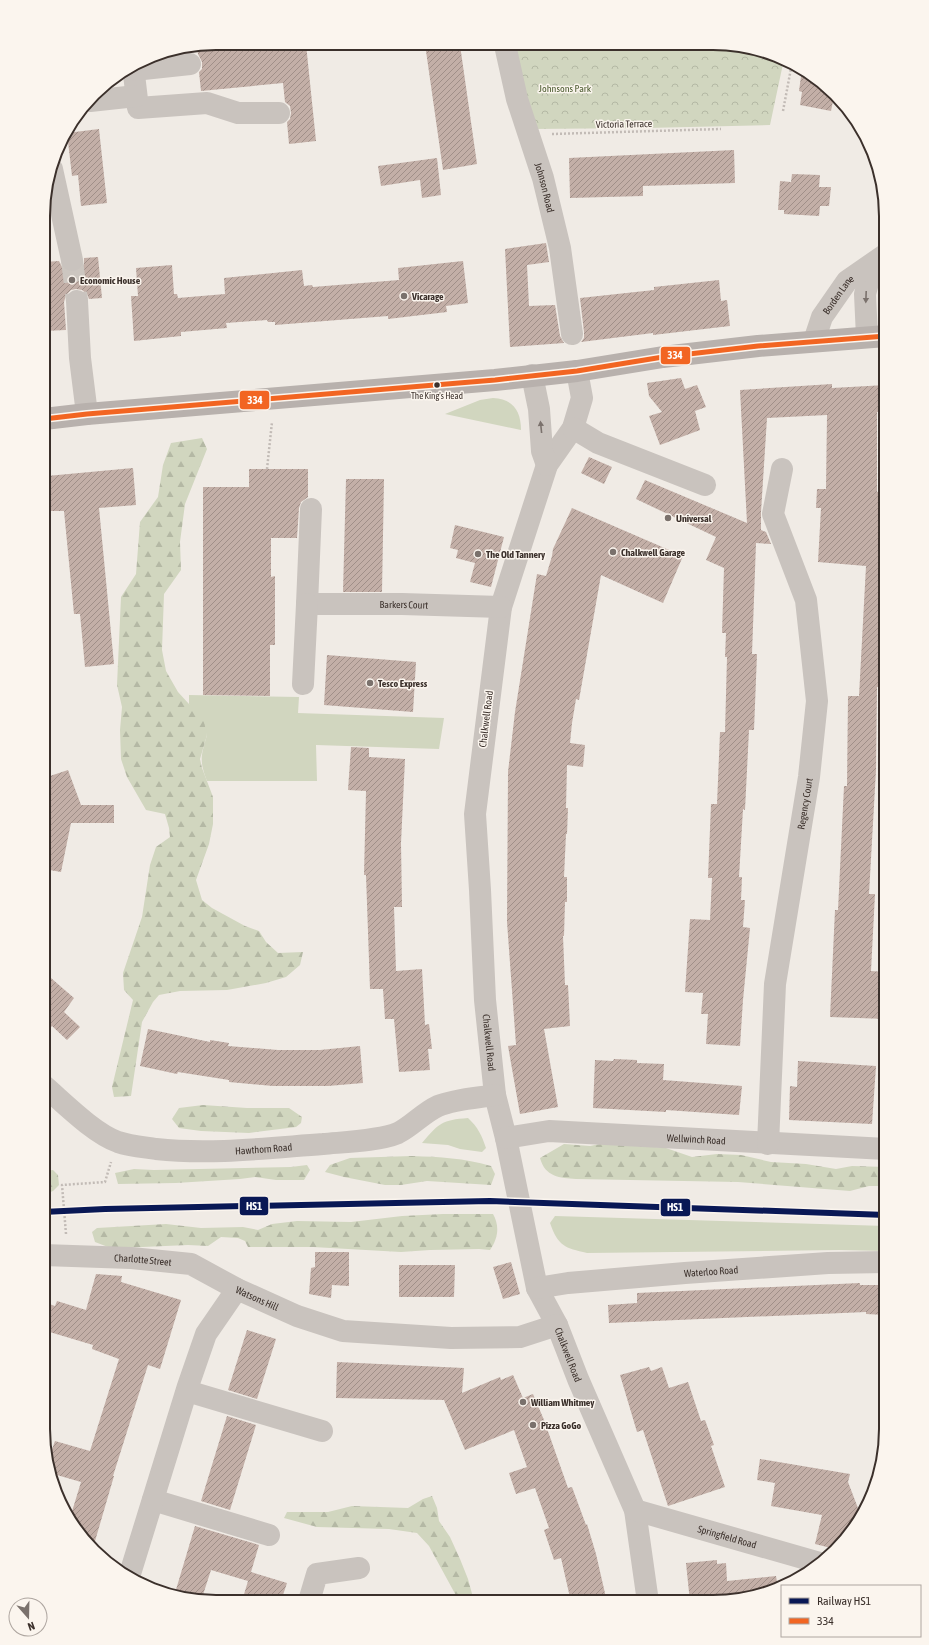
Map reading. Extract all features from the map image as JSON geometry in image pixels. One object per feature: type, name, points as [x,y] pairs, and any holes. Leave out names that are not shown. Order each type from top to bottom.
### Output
[{"type":"main road","points":[[50,418],[464,383],[577,371],[663,357],[814,341],[877,337]]},
{"type":"street","name":"Johnson Road","points":[[506,50],[517,99],[543,178],[560,248],[572,334]]},
{"type":"street","points":[[141,67],[190,64]]},
{"type":"street","points":[[133,72],[138,108],[207,103],[238,113],[280,112]]},
{"type":"street","points":[[98,100],[136,96]]},
{"type":"street","points":[[54,179],[72,260]]},
{"type":"street","name":"Borden Lane","points":[[814,341],[822,317],[847,281],[879,259]]},
{"type":"street","name":"Borden Lane","points":[[877,337],[866,294],[869,279],[879,262]]},
{"type":"street","points":[[77,300],[80,358],[87,414]]},
{"type":"street","name":"Chalkwell Road","points":[[577,371],[582,398],[573,428],[547,466],[500,607],[475,814],[485,1000],[495,1095],[506,1138],[538,1288],[557,1325],[578,1379],[635,1510],[647,1595]]},
{"type":"street","points":[[532,375],[539,409],[542,451],[547,466]]},
{"type":"street","points":[[573,428],[598,443],[705,485]]},
{"type":"street","name":"Regency Court","points":[[768,1144],[775,984],[809,777],[817,701],[806,600],[773,514],[782,469]]},
{"type":"street","points":[[303,684],[311,509]]},
{"type":"street","name":"Barkers Court","points":[[307,604],[402,604],[500,607]]},
{"type":"street","name":"Hawthorn Road","points":[[50,1091],[101,1133],[117,1142],[135,1146],[170,1150],[207,1151],[369,1140],[397,1133],[438,1106],[465,1099],[495,1095]]},
{"type":"street","name":"Wellwinch Road","points":[[506,1138],[549,1131],[768,1144],[879,1149]]},
{"type":"street","name":"Charlotte Street","points":[[50,1255],[131,1258],[191,1264],[237,1289]]},
{"type":"street","name":"Waterloo Road","points":[[538,1288],[568,1283],[685,1273],[879,1262]]},
{"type":"street","name":"Watsons Hill","points":[[131,1571],[206,1334],[237,1289],[297,1316],[343,1331],[451,1338],[520,1337],[557,1325]]},
{"type":"street","points":[[187,1391],[322,1431]]},
{"type":"street","points":[[153,1500],[269,1535]]},
{"type":"street","name":"Springfield Road","points":[[635,1510],[814,1561]]},
{"type":"street","points":[[311,1595],[317,1574],[359,1568]]},
{"type":"path","points":[[783,111],[791,69]]},
{"type":"path","name":"Victoria Terrace","points":[[528,134],[721,130]]},
{"type":"path","points":[[267,469],[272,414]]},
{"type":"path","points":[[66,1236],[62,1185],[105,1182]]},
{"type":"green space","name":"Johnsons Park","points":[[515,50],[724,50],[746,53],[783,65],[770,125],[531,129]]},
{"type":"green space","points":[[493,398],[506,401],[514,407],[521,423],[521,430],[445,414],[480,400]]},
{"type":"green space","points":[[202,438],[207,449],[185,504],[180,542],[181,570],[164,594],[162,650],[166,671],[178,692],[189,704],[202,713],[207,735],[200,759],[213,797],[213,824],[209,844],[196,880],[202,900],[212,908],[245,926],[259,931],[266,942],[278,953],[303,952],[300,965],[286,977],[266,983],[227,990],[180,991],[159,995],[153,1002],[142,1022],[131,1096],[114,1097],[112,1087],[133,1000],[124,990],[123,973],[142,917],[150,865],[156,847],[170,837],[165,814],[146,810],[127,777],[121,759],[120,730],[122,707],[117,685],[121,597],[136,574],[140,522],[158,497],[163,465],[171,443]]},
{"type":"green space","points":[[189,695],[299,697],[298,713],[444,718],[439,749],[316,745],[317,781],[207,781],[202,758],[207,735],[189,704]]},
{"type":"green space","points":[[203,1105],[247,1108],[289,1108],[302,1117],[301,1123],[296,1127],[249,1133],[201,1131],[179,1128],[172,1119],[179,1108]]},
{"type":"green space","points":[[468,1118],[477,1128],[483,1140],[486,1148],[482,1152],[460,1149],[448,1145],[422,1143],[437,1127],[442,1124],[452,1120]]},
{"type":"green space","points":[[605,1143],[666,1148],[692,1157],[717,1154],[741,1155],[771,1162],[806,1164],[836,1169],[852,1166],[879,1167],[879,1186],[869,1186],[850,1191],[738,1182],[570,1179],[549,1173],[542,1164],[540,1158],[564,1144],[590,1146]]},
{"type":"green space","points":[[412,1156],[452,1158],[481,1163],[491,1166],[495,1174],[491,1185],[427,1181],[401,1185],[385,1185],[325,1172],[330,1165],[350,1158]]},
{"type":"green space","points":[[307,1165],[310,1170],[304,1180],[276,1180],[255,1177],[176,1183],[118,1184],[115,1173],[134,1169],[154,1170],[291,1167]]},
{"type":"green space","points":[[50,1170],[53,1170],[58,1175],[59,1185],[50,1192]]},
{"type":"green space","points":[[493,1214],[497,1223],[497,1232],[495,1241],[490,1250],[430,1250],[401,1252],[313,1247],[248,1247],[245,1241],[238,1238],[221,1237],[208,1246],[188,1245],[120,1248],[108,1247],[95,1242],[92,1232],[97,1228],[166,1224],[201,1228],[243,1227],[258,1230],[272,1224],[297,1221],[351,1222],[402,1216]]},
{"type":"green space","points":[[555,1216],[879,1226],[879,1251],[587,1253],[563,1245],[556,1237],[550,1223]]},
{"type":"green space","points":[[432,1496],[437,1508],[439,1521],[450,1537],[460,1559],[472,1595],[456,1595],[429,1546],[417,1533],[389,1529],[317,1527],[284,1518],[287,1512],[328,1512],[352,1506],[408,1508],[423,1499]]},
{"type":"building","points":[[205,50],[307,50],[316,141],[289,144],[287,122],[290,119],[291,113],[290,106],[285,102],[283,83],[201,91],[199,72],[202,69],[202,62],[198,51]]},
{"type":"building","points":[[426,50],[461,50],[477,164],[443,170]]},
{"type":"building","points":[[801,75],[823,91],[833,102],[831,111],[800,105],[802,92],[799,91]]},
{"type":"building","points":[[99,129],[107,203],[81,206],[78,175],[72,176],[68,140],[72,132]]},
{"type":"building","points":[[734,150],[735,183],[643,186],[643,196],[570,198],[569,158]]},
{"type":"building","points":[[437,158],[441,195],[422,198],[420,180],[381,186],[378,166]]},
{"type":"building","points":[[792,174],[820,175],[819,187],[831,187],[829,206],[820,206],[819,216],[784,214],[784,210],[778,210],[780,181],[791,182]]},
{"type":"building","points":[[546,243],[549,262],[527,265],[529,306],[555,305],[560,336],[564,343],[510,347],[505,249]]},
{"type":"building","name":"Economic House","points":[[98,257],[102,298],[89,299],[87,294],[82,290],[71,290],[66,295],[64,302],[66,330],[50,331],[50,262],[59,261],[63,269],[68,272],[74,272],[81,269],[84,264],[84,258]]},
{"type":"building","points":[[463,261],[468,303],[446,306],[447,312],[388,319],[388,316],[275,325],[275,322],[268,322],[267,320],[226,323],[227,328],[181,332],[181,336],[134,341],[131,296],[138,296],[136,268],[172,265],[174,294],[177,294],[178,298],[225,294],[224,278],[302,270],[304,286],[312,285],[313,287],[399,280],[398,268]]},
{"type":"building","points":[[719,280],[721,301],[727,300],[730,326],[653,335],[653,333],[581,342],[584,338],[584,332],[580,298],[654,290],[654,287]]},
{"type":"building","points":[[681,378],[685,389],[697,385],[706,407],[695,411],[700,430],[660,445],[649,416],[662,412],[649,396],[647,383]]},
{"type":"building","points":[[832,384],[832,388],[879,385],[879,412],[877,412],[877,492],[879,492],[879,687],[877,687],[876,770],[869,894],[875,894],[871,971],[879,972],[879,1019],[830,1017],[835,910],[838,910],[844,786],[847,786],[848,696],[859,696],[866,566],[818,562],[821,508],[816,508],[817,489],[826,489],[827,415],[767,418],[761,530],[766,532],[771,544],[756,543],[752,654],[757,654],[754,730],[749,730],[745,810],[743,809],[739,877],[742,877],[741,900],[745,900],[743,927],[750,928],[740,1046],[706,1044],[708,1014],[701,1014],[703,993],[685,992],[690,919],[710,920],[712,878],[708,878],[711,804],[717,804],[720,732],[725,732],[727,657],[725,657],[726,633],[722,633],[724,568],[706,560],[716,537],[636,499],[645,480],[747,523],[740,390]]},
{"type":"building","points":[[589,457],[612,467],[604,484],[581,473]]},
{"type":"building","points":[[133,468],[136,505],[99,508],[114,664],[85,667],[80,614],[74,614],[64,511],[51,511],[50,476]]},
{"type":"building","points":[[249,469],[308,469],[308,497],[301,502],[299,508],[297,538],[271,538],[271,577],[275,576],[275,645],[270,645],[270,696],[203,695],[203,487],[249,487]]},
{"type":"building","points":[[346,479],[384,479],[382,592],[343,592]]},
{"type":"building","points":[[572,508],[683,556],[663,603],[601,575],[579,700],[576,699],[570,743],[585,745],[583,767],[567,765],[566,808],[568,808],[564,877],[567,877],[567,902],[565,902],[563,936],[565,985],[568,985],[570,1026],[544,1029],[558,1107],[520,1114],[508,1046],[516,1045],[507,922],[508,772],[515,712],[537,574],[546,576],[553,549]]},
{"type":"building","name":"The Old Tannery","points":[[455,525],[504,537],[491,587],[470,582],[475,563],[456,558],[458,550],[450,548]]},
{"type":"building","name":"Tesco Express","points":[[327,655],[416,662],[413,712],[324,705]]},
{"type":"building","points":[[351,747],[369,748],[369,757],[405,759],[401,843],[402,907],[394,907],[396,971],[422,969],[425,1025],[429,1024],[432,1049],[428,1049],[430,1070],[399,1072],[394,1019],[385,1019],[383,989],[370,989],[366,875],[364,875],[366,791],[348,790]]},
{"type":"building","points":[[68,770],[81,805],[114,805],[114,823],[71,823],[61,872],[50,870],[50,776]]},
{"type":"building","points":[[50,977],[74,998],[64,1012],[80,1027],[67,1040],[52,1026],[50,1028]]},
{"type":"building","points":[[148,1029],[210,1042],[210,1040],[229,1043],[228,1046],[278,1050],[320,1050],[360,1046],[363,1083],[328,1086],[273,1086],[229,1082],[229,1080],[178,1072],[177,1074],[140,1066]]},
{"type":"building","points":[[614,1059],[637,1060],[637,1063],[664,1064],[663,1080],[742,1086],[739,1115],[666,1110],[666,1112],[593,1108],[595,1060],[613,1061]]},
{"type":"building","points":[[798,1061],[876,1066],[872,1124],[789,1120],[790,1086],[797,1087]]},
{"type":"building","points":[[315,1252],[349,1252],[349,1286],[332,1285],[331,1298],[309,1294],[311,1268],[315,1267]]},
{"type":"building","points":[[511,1262],[520,1294],[503,1299],[493,1267]]},
{"type":"building","points":[[399,1265],[455,1265],[454,1297],[399,1297]]},
{"type":"building","points":[[96,1274],[122,1276],[121,1282],[181,1300],[160,1369],[148,1365],[113,1476],[95,1542],[84,1530],[72,1512],[81,1482],[57,1475],[51,1452],[55,1441],[90,1451],[119,1359],[92,1349],[93,1345],[50,1332],[50,1304],[55,1306],[57,1301],[86,1310]]},
{"type":"building","points":[[860,1283],[860,1285],[879,1285],[879,1315],[866,1314],[866,1312],[609,1323],[608,1305],[637,1303],[637,1293]]},
{"type":"building","points":[[247,1330],[276,1339],[257,1399],[228,1390]]},
{"type":"building","points":[[337,1362],[464,1368],[462,1393],[500,1377],[501,1380],[513,1375],[523,1398],[533,1394],[544,1420],[568,1488],[572,1487],[586,1525],[587,1524],[605,1595],[569,1595],[561,1558],[554,1560],[544,1530],[549,1528],[535,1488],[516,1494],[509,1473],[527,1467],[514,1430],[465,1450],[444,1400],[336,1398]]},
{"type":"building","points":[[649,1367],[651,1371],[662,1367],[669,1388],[688,1382],[701,1421],[705,1420],[714,1445],[711,1446],[725,1487],[668,1506],[643,1430],[637,1432],[620,1375]]},
{"type":"building","points":[[227,1416],[256,1425],[230,1510],[201,1501]]},
{"type":"building","points":[[760,1459],[850,1474],[848,1482],[858,1509],[838,1539],[829,1547],[815,1544],[822,1515],[771,1506],[775,1483],[757,1480]]},
{"type":"building","points":[[195,1526],[259,1545],[251,1572],[287,1583],[283,1595],[244,1595],[248,1581],[211,1570],[203,1595],[176,1590]]},
{"type":"building","points":[[717,1560],[717,1564],[726,1563],[727,1581],[776,1576],[777,1582],[735,1594],[689,1595],[686,1563]]},
{"type":"tunnel","points":[[72,260],[77,301]]},
{"type":"rail line","name":"HS1","points":[[50,1212],[105,1209],[490,1201],[879,1215]]},
{"type":"transit line","name":"334","points":[[50,418],[495,380],[577,371],[663,357],[758,346],[879,337]]},
{"type":"place","name":"Economic House","points":[[72,280]]},
{"type":"place","name":"Vicarage","points":[[404,296]]},
{"type":"place","name":"The King's Head","points":[[437,385]]},
{"type":"place","name":"Universal","points":[[668,518]]},
{"type":"place","name":"Chalkwell Garage","points":[[613,552]]},
{"type":"place","name":"The Old Tannery","points":[[478,554]]},
{"type":"place","name":"Tesco Express","points":[[370,683]]},
{"type":"place","name":"William Whitmey","points":[[523,1402]]},
{"type":"place","name":"Pizza GoGo","points":[[533,1425]]}]
